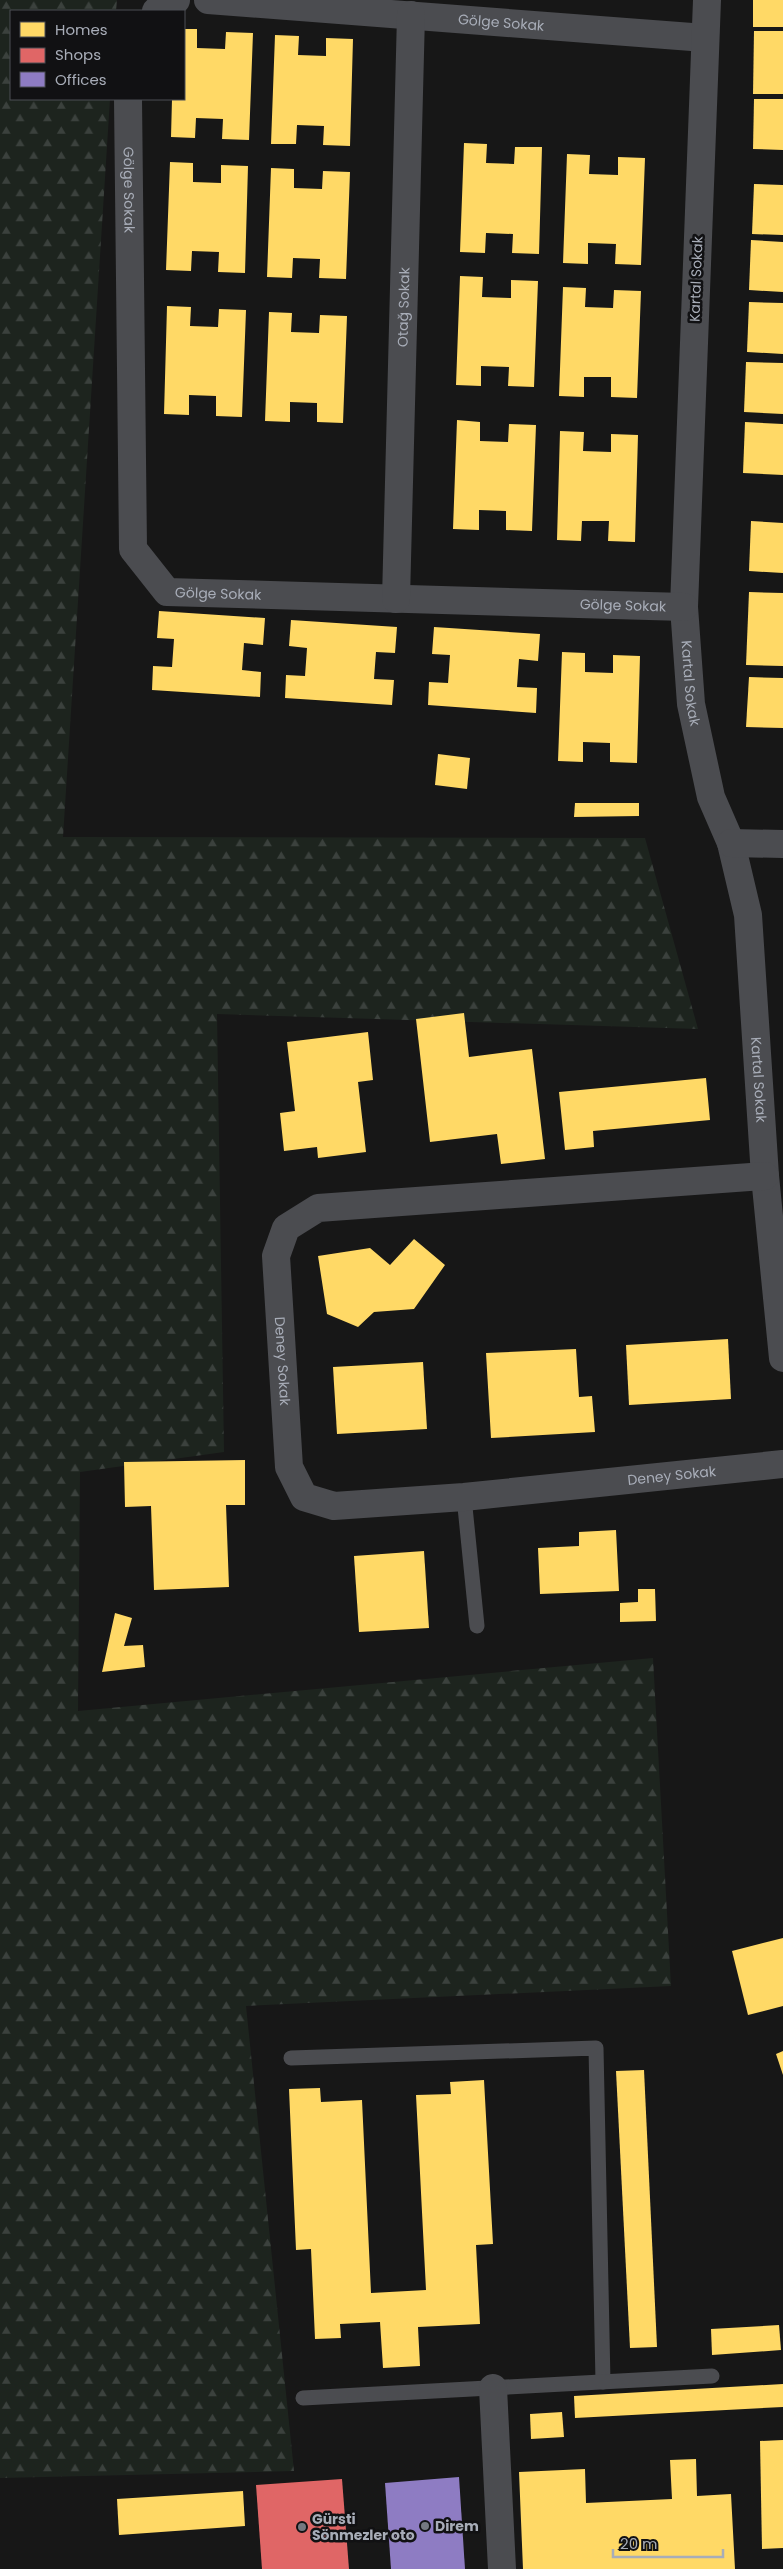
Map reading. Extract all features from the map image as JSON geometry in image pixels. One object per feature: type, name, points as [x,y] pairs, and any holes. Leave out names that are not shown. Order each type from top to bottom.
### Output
[{"type":"street","points":[[158,10],[176,0]]},
{"type":"street","name":"Gölge Sokak","points":[[208,0],[705,38]]},
{"type":"street","name":"Kartal Sokak","points":[[707,0],[684,607],[691,704],[711,796],[731,843],[748,915],[765,1176],[783,1358]]},
{"type":"street","name":"Otağ Sokak","points":[[396,599],[411,16]]},
{"type":"street","name":"Gölge Sokak","points":[[128,100],[133,549],[167,592],[684,607]]},
{"type":"street","points":[[731,843],[783,844]]},
{"type":"street","name":"Deney Sokak","points":[[765,1176],[318,1208],[286,1228],[276,1256],[289,1467],[304,1497],[334,1506],[464,1497],[783,1464]]},
{"type":"street","points":[[493,2388],[502,2569]]},
{"type":"lane","points":[[464,1497],[477,1626]]},
{"type":"lane","points":[[290,2058],[596,2048],[603,2382]]},
{"type":"lane","points":[[303,2398],[712,2376]]},
{"type":"green space","points":[[0,0],[117,0],[116,10],[10,10],[10,100],[110,100],[63,837],[645,838],[698,1029],[217,1014],[224,1452],[80,1472],[78,1711],[653,1658],[671,1986],[246,2006],[294,2471],[0,2478]]},
{"type":"building: Homes","points":[[753,0],[783,0],[783,27],[753,27]]},
{"type":"building: Homes","points":[[185,29],[197,29],[197,48],[225,49],[226,32],[253,33],[249,140],[222,139],[223,119],[196,118],[195,138],[171,137],[172,100],[185,100]]},
{"type":"building: Homes","points":[[754,31],[783,31],[783,94],[753,94]]},
{"type":"building: Homes","points":[[275,35],[299,36],[298,55],[326,56],[326,38],[353,39],[350,146],[323,145],[324,126],[297,125],[296,144],[271,144]]},
{"type":"building: Homes","points":[[754,99],[783,99],[783,150],[753,149]]},
{"type":"building: Homes","points":[[464,143],[487,144],[486,163],[514,164],[515,147],[542,147],[539,254],[512,253],[513,234],[486,233],[485,253],[460,252]]},
{"type":"building: Homes","points":[[567,154],[590,155],[589,174],[618,175],[618,157],[645,158],[641,265],[615,264],[616,244],[588,243],[588,264],[563,263]]},
{"type":"building: Homes","points":[[170,162],[193,163],[193,182],[221,183],[221,165],[248,166],[245,273],[218,272],[219,252],[192,251],[191,271],[166,270]]},
{"type":"building: Homes","points":[[271,168],[294,169],[294,188],[322,189],[323,171],[350,172],[346,279],[319,278],[320,259],[293,258],[292,278],[267,277]]},
{"type":"building: Homes","points":[[754,184],[783,185],[783,235],[752,234]]},
{"type":"building: Homes","points":[[751,240],[783,242],[783,292],[749,290]]},
{"type":"building: Homes","points":[[460,276],[483,277],[482,297],[511,298],[511,280],[538,281],[534,387],[508,386],[509,367],[481,366],[481,386],[456,385]]},
{"type":"building: Homes","points":[[563,287],[586,288],[585,307],[613,308],[614,290],[641,291],[637,398],[611,397],[611,377],[584,377],[584,397],[559,396]]},
{"type":"building: Homes","points":[[749,302],[783,303],[783,354],[747,352]]},
{"type":"building: Homes","points":[[167,306],[191,307],[190,326],[218,327],[219,309],[246,310],[242,417],[216,416],[216,396],[189,395],[189,415],[164,414]]},
{"type":"building: Homes","points":[[269,312],[292,313],[291,332],[319,333],[320,315],[347,316],[343,423],[317,422],[317,403],[290,402],[290,422],[265,421]]},
{"type":"building: Homes","points":[[746,362],[783,363],[783,414],[744,412]]},
{"type":"building: Homes","points":[[457,420],[480,422],[480,441],[508,442],[509,424],[536,425],[532,531],[506,530],[506,511],[479,510],[479,530],[453,529]]},
{"type":"building: Homes","points":[[745,422],[783,424],[783,475],[743,473]]},
{"type":"building: Homes","points":[[560,431],[584,432],[583,451],[611,452],[611,434],[638,435],[635,542],[608,541],[609,521],[582,521],[581,541],[557,540]]},
{"type":"building: Homes","points":[[751,521],[783,523],[783,573],[749,571]]},
{"type":"building: Homes","points":[[749,592],[783,593],[783,666],[746,665]]},
{"type":"building: Homes","points":[[159,611],[265,618],[263,645],[244,643],[242,670],[261,672],[260,697],[152,690],[153,666],[172,667],[174,639],[157,638]]},
{"type":"building: Homes","points":[[291,620],[397,627],[395,653],[376,652],[374,679],[394,680],[392,705],[285,698],[286,675],[305,676],[307,648],[289,646]]},
{"type":"building: Homes","points":[[434,627],[540,634],[538,661],[519,659],[517,687],[537,688],[536,713],[428,705],[429,682],[448,683],[450,655],[432,654]]},
{"type":"building: Homes","points":[[562,652],[585,653],[585,672],[613,673],[613,655],[640,656],[637,763],[610,762],[610,743],[583,742],[583,762],[558,761]]},
{"type":"building: Homes","points":[[749,677],[783,678],[783,728],[746,727]]},
{"type":"building: Homes","points":[[438,754],[470,758],[467,789],[435,785]]},
{"type":"building: Homes","points":[[575,803],[639,803],[639,816],[574,817]]},
{"type":"building: Homes","points":[[464,1013],[469,1057],[532,1049],[545,1159],[501,1164],[497,1134],[430,1142],[416,1019]]},
{"type":"building: Homes","points":[[368,1032],[373,1080],[358,1082],[366,1152],[318,1158],[317,1147],[284,1151],[280,1113],[295,1111],[287,1042]]},
{"type":"building: Homes","points":[[706,1078],[710,1120],[593,1131],[594,1147],[565,1150],[559,1092]]},
{"type":"building: Homes","points":[[414,1239],[445,1265],[414,1309],[374,1312],[358,1327],[327,1314],[318,1256],[370,1248],[390,1265]]},
{"type":"building: Homes","points":[[728,1339],[731,1399],[629,1405],[626,1345]]},
{"type":"building: Homes","points":[[576,1349],[579,1397],[592,1396],[595,1432],[491,1438],[486,1353]]},
{"type":"building: Homes","points":[[423,1362],[427,1429],[337,1434],[333,1367]]},
{"type":"building: Homes","points":[[245,1460],[245,1505],[226,1505],[229,1587],[154,1590],[151,1506],[125,1507],[124,1462]]},
{"type":"building: Homes","points":[[616,1530],[619,1591],[540,1594],[538,1548],[579,1546],[579,1532]]},
{"type":"building: Homes","points":[[424,1551],[429,1628],[359,1632],[354,1556]]},
{"type":"building: Homes","points":[[638,1589],[655,1589],[656,1621],[620,1622],[620,1603],[638,1602]]},
{"type":"building: Homes","points":[[115,1613],[132,1618],[124,1646],[143,1645],[145,1667],[102,1672]]},
{"type":"building: Homes","points":[[783,1938],[783,2006],[748,2015],[732,1951]]},
{"type":"building: Homes","points":[[783,2051],[783,2075],[776,2054]]},
{"type":"building: Homes","points":[[644,2070],[657,2347],[630,2348],[616,2071]]},
{"type":"building: Homes","points":[[484,2080],[493,2244],[476,2245],[480,2324],[418,2327],[420,2366],[383,2368],[380,2322],[340,2324],[341,2338],[315,2339],[311,2249],[296,2250],[289,2089],[320,2088],[321,2102],[362,2100],[371,2293],[426,2290],[416,2095],[451,2094],[450,2082]]},
{"type":"building: Homes","points":[[779,2325],[781,2350],[712,2355],[711,2329]]},
{"type":"building: Homes","points":[[783,2384],[783,2407],[575,2418],[574,2396]]},
{"type":"building: Homes","points":[[562,2412],[564,2437],[531,2439],[530,2414]]},
{"type":"building: Homes","points":[[783,2440],[783,2548],[762,2549],[760,2441]]},
{"type":"building: Homes","points":[[696,2459],[697,2496],[731,2494],[735,2569],[523,2569],[519,2472],[585,2469],[586,2503],[672,2499],[670,2460]]},
{"type":"building: Homes","points":[[243,2491],[245,2526],[119,2535],[117,2499]]},
{"type":"building: Shops","name":"Gürsti Sönmezler oto","points":[[342,2479],[349,2569],[262,2569],[256,2485]]},
{"type":"building: Offices","name":"Direm","points":[[459,2477],[465,2569],[391,2569],[385,2483]]},
{"type":"place","name":"Direm","points":[[425,2526]]},
{"type":"place","name":"Gürsti Sönmezler oto","points":[[302,2527]]}]
